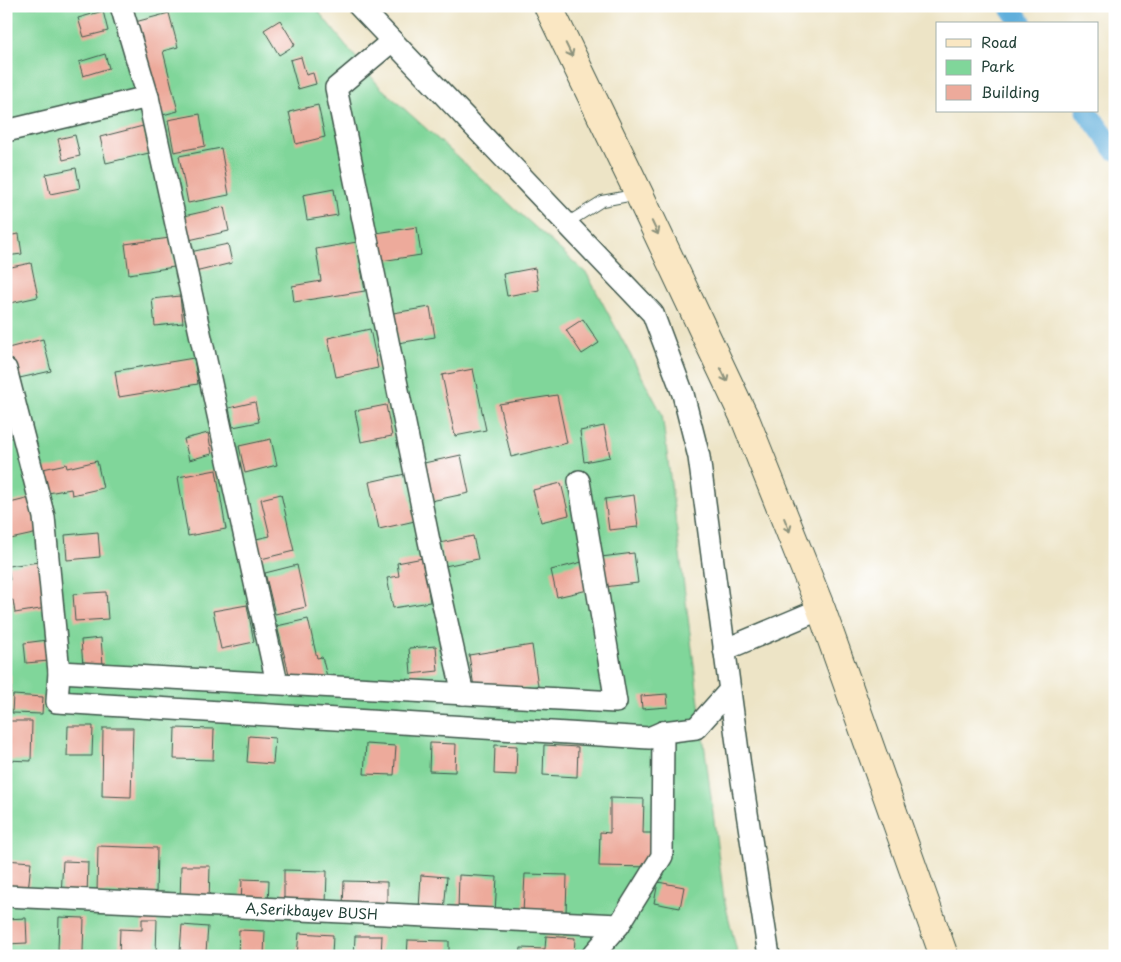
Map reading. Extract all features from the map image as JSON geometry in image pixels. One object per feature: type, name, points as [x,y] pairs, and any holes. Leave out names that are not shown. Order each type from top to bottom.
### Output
[{"type":"main road","points":[[548,6],[746,421],[821,609],[944,956]]},
{"type":"street","points":[[121,6],[148,97],[277,683]]},
{"type":"street","points":[[358,6],[653,314],[684,394],[699,457],[741,774],[769,956]]},
{"type":"street","points":[[392,41],[336,88],[429,541],[463,694]]},
{"type":"street","points":[[6,131],[148,97]]},
{"type":"street","points":[[6,369],[44,517],[59,672],[57,702],[649,738],[663,732],[696,728],[730,690]]},
{"type":"street","points":[[59,672],[616,702],[579,481]]},
{"type":"street","points":[[724,650],[821,609]]},
{"type":"street","points":[[592,956],[618,925],[662,856],[663,732]]},
{"type":"street","name":"A,Serikbayev BUSH","points":[[6,896],[618,925]]},
{"type":"lane","points":[[567,223],[602,201],[639,194]]},
{"type":"green space","points":[[6,6],[314,6],[379,86],[587,274],[662,414],[724,899],[738,956],[6,956]]},
{"type":"building","points":[[103,11],[108,31],[84,37],[78,18]]},
{"type":"building","points":[[169,13],[178,47],[163,51],[178,111],[159,116],[135,22]]},
{"type":"building","points":[[280,20],[295,45],[279,55],[264,30]]},
{"type":"building","points":[[105,54],[109,68],[83,76],[79,62]]},
{"type":"building","points":[[301,57],[306,75],[313,73],[316,84],[298,89],[290,60]]},
{"type":"building","points":[[318,105],[325,137],[296,144],[289,112]]},
{"type":"building","points":[[200,114],[205,146],[174,152],[168,120]]},
{"type":"building","points":[[143,126],[149,153],[106,163],[100,137]]},
{"type":"building","points":[[75,135],[80,156],[63,160],[58,139]]},
{"type":"building","points":[[221,148],[229,195],[188,203],[179,156]]},
{"type":"building","points":[[76,168],[80,188],[50,194],[46,174]]},
{"type":"building","points":[[334,189],[338,215],[307,220],[303,195]]},
{"type":"building","points":[[224,207],[229,231],[189,240],[184,216]]},
{"type":"building","points":[[417,227],[421,255],[381,261],[376,233]]},
{"type":"building","points":[[19,234],[22,254],[6,256],[6,236]]},
{"type":"building","points":[[170,238],[174,267],[129,274],[125,244]]},
{"type":"building","points":[[357,242],[365,291],[294,302],[292,286],[321,281],[316,249]]},
{"type":"building","points":[[228,244],[232,263],[195,272],[190,252]]},
{"type":"building","points":[[31,263],[38,297],[6,304],[6,268]]},
{"type":"building","points":[[535,268],[539,290],[507,296],[503,274]]},
{"type":"building","points":[[180,296],[183,323],[155,326],[152,299]]},
{"type":"building","points":[[430,307],[435,337],[398,343],[393,313]]},
{"type":"building","points":[[583,319],[599,343],[582,354],[566,330]]},
{"type":"building","points":[[370,329],[378,368],[336,377],[328,338]]},
{"type":"building","points":[[43,339],[51,371],[15,379],[8,348]]},
{"type":"building","points":[[194,358],[198,384],[119,397],[115,371]]},
{"type":"building","points":[[473,369],[486,430],[455,436],[442,375]]},
{"type":"building","points":[[557,395],[567,443],[511,457],[499,404]]},
{"type":"building","points":[[255,402],[259,422],[233,427],[229,408]]},
{"type":"building","points":[[386,405],[392,436],[361,442],[355,411]]},
{"type":"building","points":[[604,426],[610,457],[584,462],[580,431]]},
{"type":"building","points":[[208,433],[212,454],[189,460],[184,439]]},
{"type":"building","points":[[271,439],[277,465],[245,473],[239,446]]},
{"type":"building","points":[[461,455],[469,493],[431,501],[424,463]]},
{"type":"building","points":[[97,461],[103,488],[72,495],[71,489],[48,493],[43,469],[66,464],[67,468]]},
{"type":"building","points":[[216,470],[226,529],[188,536],[178,477]]},
{"type":"building","points":[[405,474],[415,521],[379,529],[369,482]]},
{"type":"building","points":[[561,483],[569,515],[541,522],[533,490]]},
{"type":"building","points":[[281,494],[294,551],[261,559],[256,539],[270,536],[261,499]]},
{"type":"building","points":[[634,495],[638,527],[609,530],[605,499]]},
{"type":"building","points":[[30,498],[38,533],[6,540],[6,504]]},
{"type":"building","points":[[98,532],[100,557],[67,560],[65,535]]},
{"type":"building","points":[[473,536],[478,559],[445,566],[440,543]]},
{"type":"building","points":[[634,553],[638,583],[604,587],[601,557]]},
{"type":"building","points":[[423,558],[430,602],[393,608],[387,578],[399,576],[397,563]]},
{"type":"building","points":[[39,562],[46,608],[15,613],[13,600],[6,601],[6,581],[10,580],[8,566]]},
{"type":"building","points":[[582,562],[588,590],[557,597],[551,570]]},
{"type":"building","points":[[297,565],[306,607],[275,614],[265,573]]},
{"type":"building","points":[[106,592],[108,619],[75,621],[73,594]]},
{"type":"building","points":[[247,605],[254,642],[221,649],[213,611]]},
{"type":"building","points":[[308,619],[317,658],[322,657],[329,684],[291,682],[277,626]]},
{"type":"building","points":[[101,638],[103,665],[83,666],[81,640]]},
{"type":"building","points":[[47,640],[49,661],[26,663],[24,643]]},
{"type":"building","points":[[532,645],[538,686],[484,694],[474,687],[469,655]]},
{"type":"building","points":[[436,646],[438,671],[411,674],[409,648]]},
{"type":"building","points":[[6,675],[11,675],[11,694],[6,693]]},
{"type":"building","points":[[667,694],[668,707],[642,709],[641,696]]},
{"type":"building","points":[[13,695],[43,697],[42,714],[12,713]]},
{"type":"building","points":[[7,721],[32,721],[31,761],[6,760]]},
{"type":"building","points":[[68,726],[93,726],[92,756],[67,756]]},
{"type":"building","points":[[103,728],[133,728],[131,797],[102,796]]},
{"type":"building","points":[[175,728],[214,729],[213,760],[174,759]]},
{"type":"building","points":[[249,736],[275,738],[273,764],[247,762]]},
{"type":"building","points":[[430,743],[456,744],[455,772],[429,771]]},
{"type":"building","points":[[366,744],[396,746],[394,775],[364,774]]},
{"type":"building","points":[[495,745],[517,746],[516,775],[494,774]]},
{"type":"building","points":[[544,745],[578,747],[577,777],[543,775]]},
{"type":"building","points":[[610,798],[644,799],[643,833],[654,833],[653,867],[599,866],[600,832],[610,833]]},
{"type":"building","points":[[98,846],[157,848],[156,894],[97,893]]},
{"type":"building","points":[[6,860],[31,862],[28,892],[6,890]]},
{"type":"building","points":[[63,861],[88,862],[87,897],[61,895]]},
{"type":"building","points":[[181,866],[210,866],[209,903],[180,902]]},
{"type":"building","points":[[284,870],[327,871],[326,906],[284,905]]},
{"type":"building","points":[[525,874],[567,875],[566,915],[523,913]]},
{"type":"building","points":[[421,875],[447,877],[444,911],[419,909]]},
{"type":"building","points":[[459,875],[497,877],[495,913],[458,911]]},
{"type":"building","points":[[242,879],[269,880],[268,905],[241,905]]},
{"type":"building","points":[[344,881],[387,882],[387,907],[343,907]]},
{"type":"building","points":[[658,882],[684,887],[680,908],[654,903]]},
{"type":"building","points":[[59,917],[84,918],[83,952],[58,951]]},
{"type":"building","points":[[26,918],[27,943],[6,944],[6,919]]},
{"type":"building","points":[[142,919],[157,919],[156,956],[119,956],[120,929],[142,930]]},
{"type":"building","points":[[182,925],[208,927],[206,952],[180,951]]},
{"type":"building","points":[[239,930],[265,931],[264,956],[238,956]]},
{"type":"building","points":[[299,933],[333,935],[332,956],[297,956]]},
{"type":"building","points":[[355,936],[382,936],[381,956],[354,956]]},
{"type":"building","points":[[546,936],[575,938],[574,956],[520,956],[521,948],[545,949]]},
{"type":"building","points":[[408,940],[449,941],[449,956],[407,956]]},
{"type":"waterway","points":[[1009,6],[1021,22]]},
{"type":"waterway","points":[[1087,112],[1115,150]]}]
